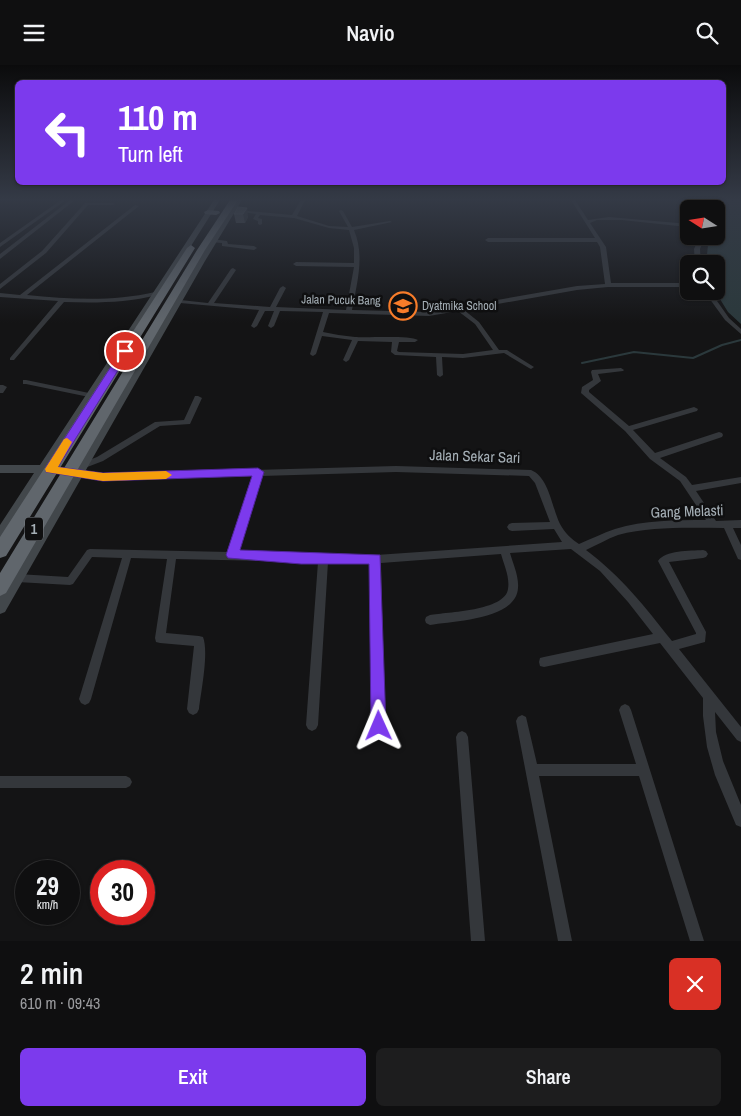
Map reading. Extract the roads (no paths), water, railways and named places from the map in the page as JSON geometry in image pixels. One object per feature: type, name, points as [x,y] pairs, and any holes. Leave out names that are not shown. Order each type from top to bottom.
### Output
[{"type":"highway","name":"1","points":[[0,551],[46,469],[130,337],[199,241]]},
{"type":"highway","name":"1","points":[[0,588],[77,470],[175,301],[205,241]]},
{"type":"highway","points":[[180,266],[193,265]]},
{"type":"street","points":[[0,257],[21,241]]},
{"type":"street","points":[[0,287],[44,252],[54,241]]},
{"type":"street","points":[[22,296],[92,241]]},
{"type":"street","points":[[0,536],[46,469],[89,395],[130,337],[155,293],[197,241]]},
{"type":"street","points":[[175,301],[212,241],[225,242],[225,245],[254,248]]},
{"type":"street","points":[[349,312],[356,265],[355,241]]},
{"type":"street","points":[[599,241],[603,247],[608,285]]},
{"type":"street","points":[[296,264],[356,265]]},
{"type":"street","points":[[210,305],[233,271]]},
{"type":"street","name":"Jalan Pucuk Bang","points":[[175,301],[263,309],[429,314],[577,288],[608,285],[680,285]]},
{"type":"street","points":[[270,326],[283,288]]},
{"type":"street","points":[[0,295],[63,299],[137,298],[155,293]]},
{"type":"street","points":[[12,359],[63,299]]},
{"type":"street","points":[[714,300],[727,319],[741,332]]},
{"type":"street","points":[[254,326],[263,309]]},
{"type":"street","points":[[460,310],[477,323],[497,352]]},
{"type":"street","points":[[313,355],[326,312]]},
{"type":"street","points":[[320,333],[356,339],[415,340]]},
{"type":"street","points":[[346,360],[356,339]]},
{"type":"street","points":[[396,339],[394,351],[397,354],[439,356],[497,352],[510,353],[531,367]]},
{"type":"street","points":[[439,356],[440,375]]},
{"type":"street","points":[[621,370],[594,372],[597,381],[584,391],[628,429],[653,457],[683,479],[714,525]]},
{"type":"street","points":[[26,382],[89,395]]},
{"type":"street","points":[[0,607],[77,470],[100,459],[158,424],[187,422],[198,398]]},
{"type":"street","points":[[628,429],[694,409]]},
{"type":"street","points":[[653,457],[719,435]]},
{"type":"street","points":[[0,469],[46,469]]},
{"type":"street","name":"Jalan Sekar Sari","points":[[46,469],[77,470],[103,477],[396,469],[524,472],[536,477],[539,481],[556,525],[575,547],[617,582],[671,646],[741,736]]},
{"type":"street","points":[[233,555],[258,472]]},
{"type":"street","points":[[690,489],[741,480]]},
{"type":"street","name":"Gang Melasti","points":[[17,579],[70,581],[88,553],[376,559],[575,547],[622,531],[671,524],[741,524]]},
{"type":"street","points":[[727,524],[741,556]]},
{"type":"street","points":[[512,527],[556,525]]},
{"type":"street","points":[[430,620],[490,610],[506,600],[512,593],[512,588],[505,551]]},
{"type":"street","points":[[85,699],[128,553]]},
{"type":"street","points":[[172,554],[160,638],[199,641],[200,651],[193,709]]},
{"type":"street","points":[[671,646],[701,638],[701,632],[663,561],[667,558],[703,554]]},
{"type":"street","points":[[312,725],[324,559]]},
{"type":"street","points":[[376,559],[379,726]]},
{"type":"street","points":[[544,662],[663,637]]},
{"type":"street","points":[[709,697],[708,726],[712,749],[741,820]]},
{"type":"street","points":[[625,711],[697,941]]},
{"type":"street","points":[[522,721],[565,941]]},
{"type":"street","points":[[462,737],[478,941]]},
{"type":"street","points":[[532,770],[643,770]]},
{"type":"street","points":[[0,782],[126,782]]},
{"type":"waterway","points":[[582,363],[634,352],[693,358],[722,345],[741,340]]},
{"type":"place","name":"Dyatmika School","points":[[403,306]]}]
